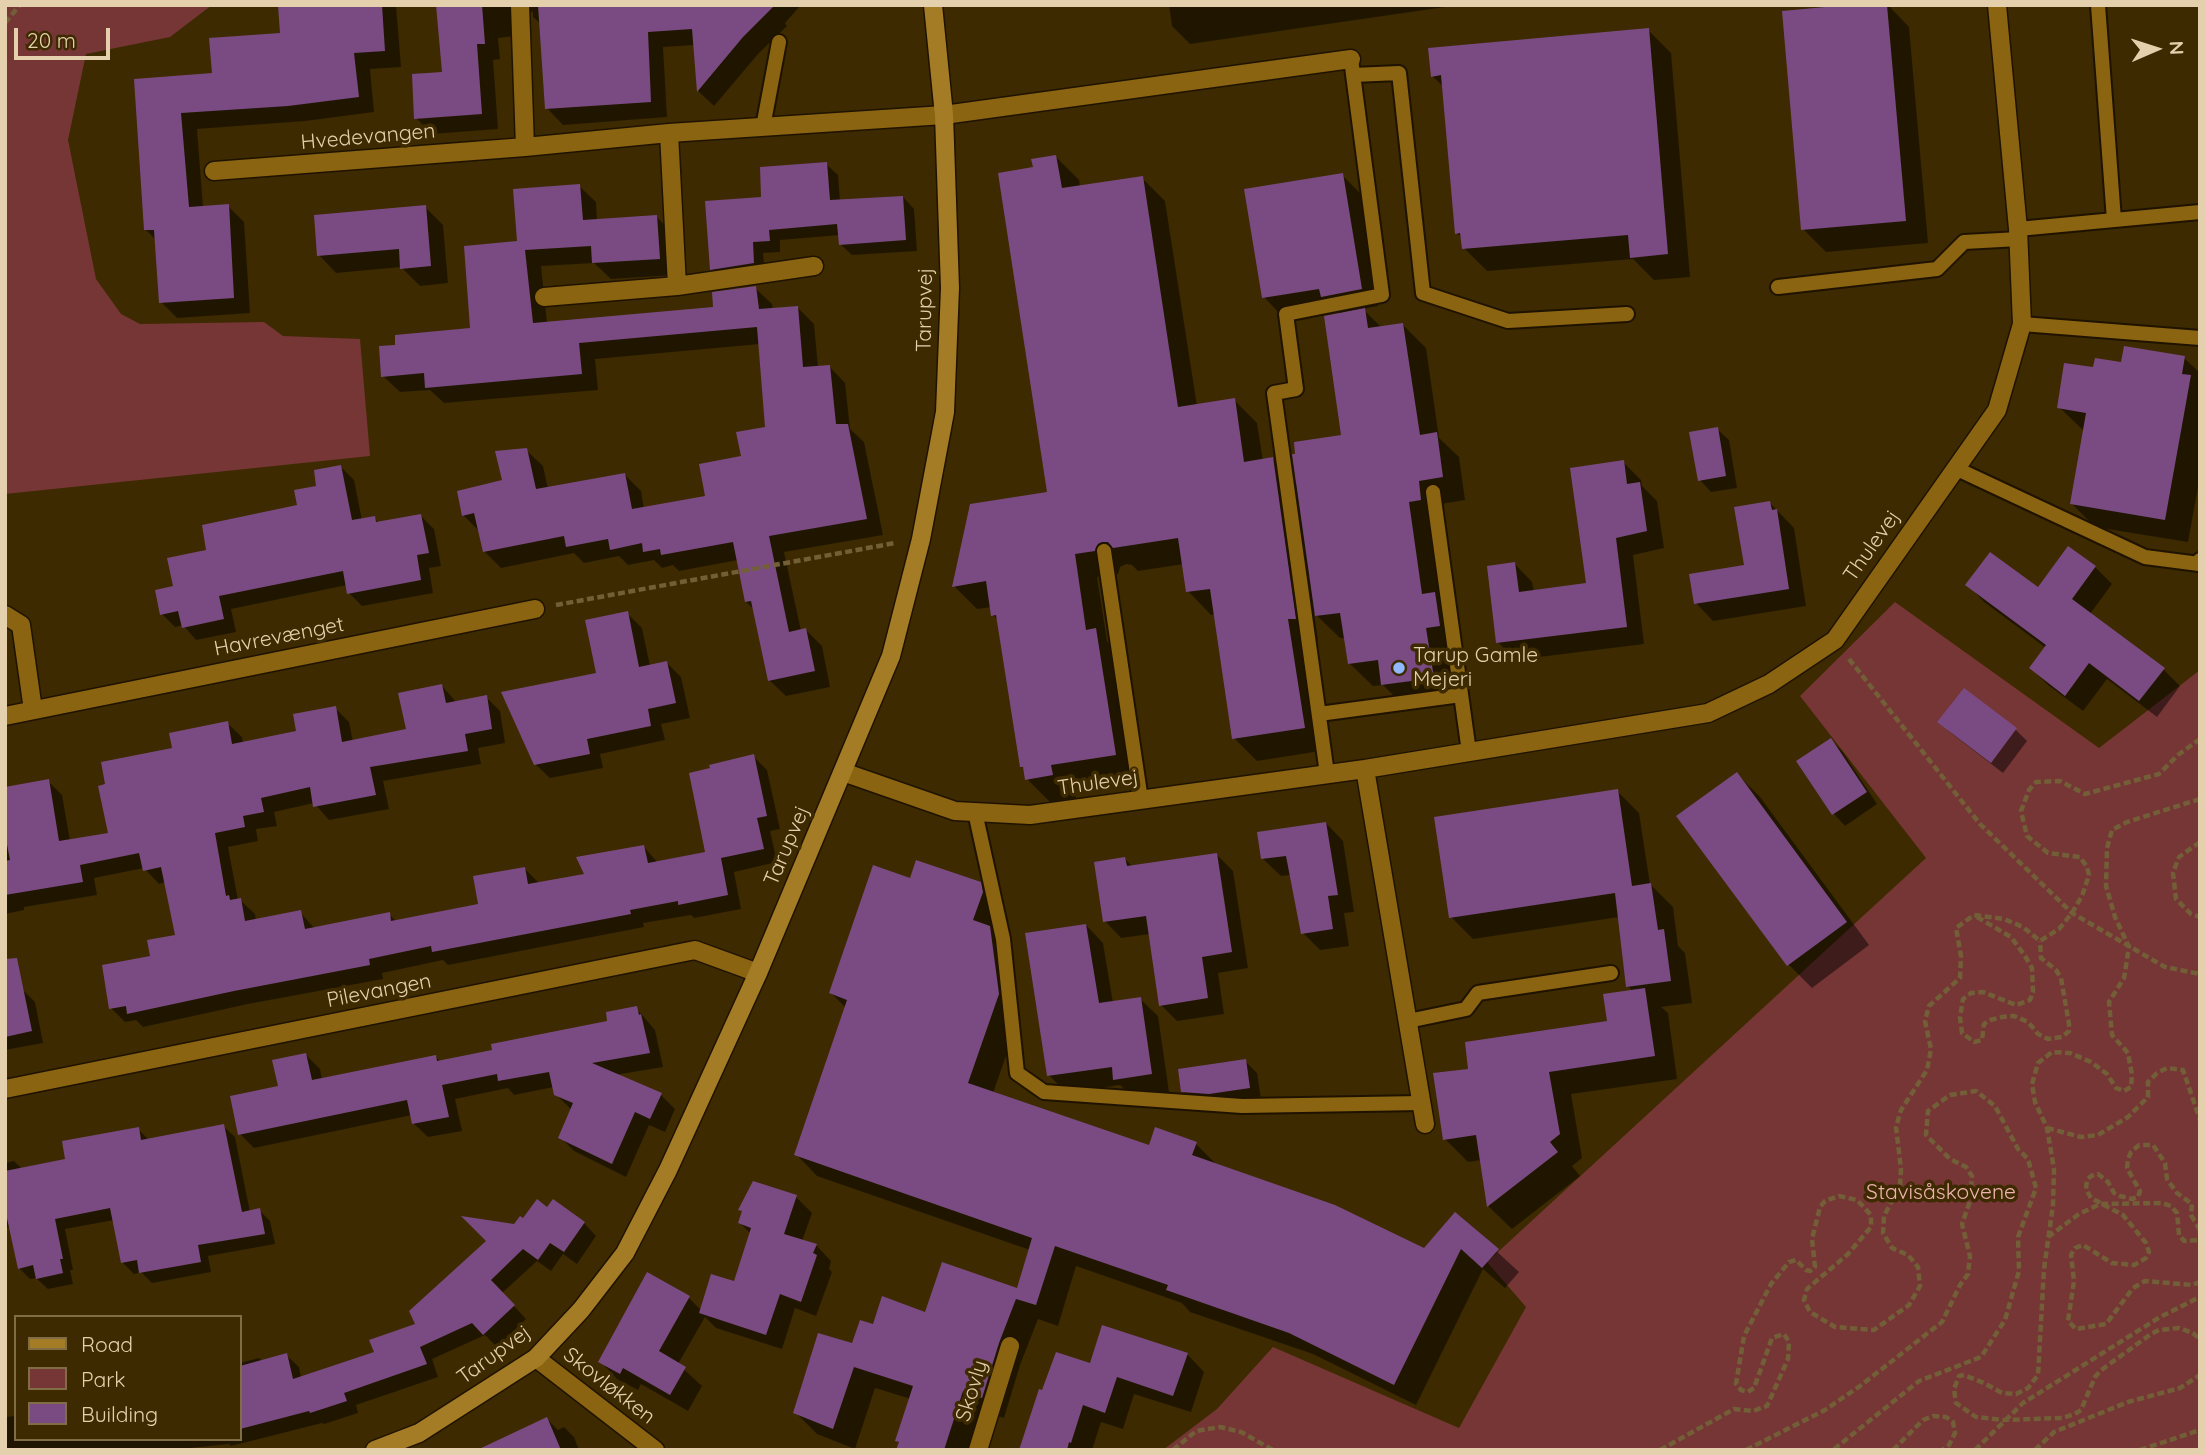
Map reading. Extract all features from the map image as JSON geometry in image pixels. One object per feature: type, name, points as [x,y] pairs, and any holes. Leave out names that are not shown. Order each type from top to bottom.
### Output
[{"type":"street","points":[[520,5],[526,147]]},
{"type":"street","name":"Tarupvej","points":[[375,1450],[419,1433],[536,1358],[580,1310],[625,1253],[668,1170],[758,973],[891,656],[921,538],[945,412],[950,288],[944,115],[933,5]]},
{"type":"street","name":"Thulevej","points":[[843,772],[955,811],[1030,815],[1365,769],[1708,713],[1769,684],[1835,640],[1997,410],[2022,324],[2018,234],[1997,5]]},
{"type":"street","points":[[944,115],[1352,67]]},
{"type":"street","name":"Hvedevangen","points":[[214,172],[669,133],[944,115]]},
{"type":"street","points":[[669,133],[677,286]]},
{"type":"street","points":[[544,297],[677,286],[814,266]]},
{"type":"street","name":"Havrevænget","points":[[5,716],[535,609]]},
{"type":"street","points":[[5,615],[20,625],[33,710]]},
{"type":"street","points":[[1365,769],[1425,1124]]},
{"type":"street","name":"Pilevangen","points":[[5,1089],[695,950],[758,973]]},
{"type":"street","name":"Skovly","points":[[978,1450],[1010,1346]]},
{"type":"street","name":"Skovløkken","points":[[536,1358],[655,1450]]},
{"type":"lane","points":[[2098,5],[2114,220]]},
{"type":"lane","points":[[763,127],[779,42]]},
{"type":"lane","points":[[1327,774],[1274,393],[1296,389],[1286,314],[1382,295],[1352,67],[1399,73],[1423,293],[1508,321],[1627,314]]},
{"type":"lane","points":[[1779,287],[1937,269],[1964,242],[2114,220],[2200,212]]},
{"type":"lane","points":[[2022,324],[2200,338]]},
{"type":"lane","points":[[1955,468],[2145,558],[2199,564],[2200,560]]},
{"type":"lane","points":[[1433,492],[1469,752]]},
{"type":"lane","points":[[1104,551],[1141,800]]},
{"type":"lane","points":[[1319,714],[1461,695]]},
{"type":"lane","points":[[975,812],[1003,939],[1017,1073],[1044,1092],[1242,1106],[1421,1103]]},
{"type":"lane","points":[[1408,1021],[1466,1009],[1478,993],[1611,973]]},
{"type":"path","points":[[5,23],[20,5]]},
{"type":"path","points":[[535,609],[921,538]]},
{"type":"path","points":[[1835,640],[1980,824],[2072,914],[2165,967],[2200,974]]},
{"type":"path","points":[[2040,941],[2059,929],[2072,914],[2088,875],[2087,867],[2080,857],[2048,853],[2027,836],[2021,811],[2029,790],[2036,782],[2060,781],[2085,794],[2159,774],[2200,738]]},
{"type":"path","points":[[2200,799],[2127,822],[2112,830],[2107,848],[2106,886],[2115,917],[2129,947],[2124,978],[2109,1002],[2112,1035],[2128,1054],[2131,1087],[2124,1091],[2116,1088],[2107,1074],[2091,1062],[2070,1053],[2052,1052],[2038,1063],[2032,1084],[2035,1102],[2047,1128],[2054,1169],[2044,1269],[2038,1375],[2028,1388],[2016,1394],[2002,1393],[1959,1376],[1955,1381],[1956,1403],[1976,1417],[2003,1420],[2062,1418],[2075,1414],[2084,1405],[2100,1371],[2159,1330],[2179,1328],[2200,1339]]},
{"type":"path","points":[[2200,842],[2179,856],[2173,873],[2176,899],[2192,914],[2200,917]]},
{"type":"path","points":[[1660,1450],[1734,1409],[1753,1411],[1767,1406],[1788,1359],[1789,1342],[1784,1334],[1772,1338],[1754,1388],[1748,1392],[1741,1390],[1736,1384],[1744,1336],[1771,1284],[1789,1262],[1796,1260],[1810,1271],[1815,1267],[1812,1239],[1820,1207],[1825,1201],[1839,1196],[1857,1200],[1871,1215],[1871,1227],[1849,1254],[1807,1289],[1804,1300],[1810,1312],[1835,1327],[1874,1330],[1909,1305],[1920,1286],[1918,1267],[1908,1255],[1892,1248],[1883,1233],[1884,1216],[1900,1185],[1896,1127],[1900,1110],[1927,1070],[1931,1049],[1925,1021],[1929,1006],[1960,978],[1961,956],[1956,928],[1973,915],[2004,919],[2022,927],[2040,941],[2041,958],[2056,970],[2061,978],[2069,1031],[2062,1037],[2048,1039],[2038,1034],[2028,1022],[2014,1016],[1990,1020],[1984,1024],[1982,1040],[1974,1042],[1962,1034],[1960,1017],[1964,999],[1971,993],[1983,992],[2016,1005],[2030,1000],[2034,992],[2032,968],[2011,937],[1973,915]]},
{"type":"path","points":[[2047,1128],[2081,1137],[2098,1135],[2128,1117],[2148,1097],[2148,1082],[2167,1068],[2183,1070],[2200,1120]]},
{"type":"path","points":[[1746,1450],[1825,1410],[1942,1322],[1968,1273],[1970,1256],[1962,1224],[1970,1201],[1972,1176],[1966,1167],[1950,1159],[1926,1135],[1928,1111],[1950,1095],[1976,1091],[1995,1106],[2018,1149],[2028,1159],[2036,1188],[2018,1237],[2019,1271],[2005,1321],[1981,1357],[1919,1381],[1833,1450]]},
{"type":"path","points":[[2200,1230],[2191,1215],[2192,1204],[2172,1186],[2167,1178],[2165,1163],[2152,1145],[2139,1146],[2127,1159],[2127,1168],[2140,1191],[2138,1197],[2132,1199],[2114,1194],[2108,1182],[2098,1174],[2087,1180],[2086,1189],[2091,1198],[2123,1215],[2146,1243],[2149,1252],[2146,1258],[2134,1265],[2112,1263],[2083,1245],[2075,1248],[2071,1255],[2074,1281],[2068,1321],[2076,1329],[2106,1324],[2133,1288],[2145,1281],[2192,1285],[2200,1282]]},
{"type":"path","points":[[2048,1237],[2079,1214],[2100,1204],[2162,1203],[2171,1206],[2176,1213],[2179,1235],[2184,1241],[2200,1240]]},
{"type":"path","points":[[1975,1450],[2023,1403],[2150,1324],[2200,1297]]},
{"type":"path","points":[[2035,1450],[2054,1432],[2128,1402],[2180,1388],[2200,1375]]},
{"type":"path","points":[[1893,1450],[1923,1420],[1933,1416],[1946,1417],[1953,1422],[1955,1433],[1949,1445],[1942,1450]]},
{"type":"path","points":[[1172,1450],[1196,1431],[1220,1427],[1241,1432],[1273,1450]]},
{"type":"path","points":[[2140,1450],[2200,1430]]},
{"type":"green space","points":[[5,5],[212,5],[170,37],[86,54],[68,140],[96,279],[121,314],[140,324],[264,322],[283,336],[360,339],[370,456],[5,494]]},
{"type":"green space","name":"Stavisåskovene","points":[[1895,602],[2099,748],[2200,670],[2200,1450],[1163,1450],[1217,1409],[1273,1347],[1459,1428],[1526,1307],[1487,1262],[1926,858],[1800,696]]},
{"type":"building","points":[[278,5],[382,5],[385,51],[354,53],[359,97],[288,106],[181,113],[189,207],[229,204],[234,298],[159,303],[154,230],[144,230],[134,79],[212,73],[209,38],[280,33]]},
{"type":"building","points":[[436,5],[482,5],[485,44],[477,44],[482,114],[414,119],[412,74],[442,72]]},
{"type":"building","points":[[538,5],[775,5],[743,37],[697,92],[692,29],[648,32],[651,102],[545,109]]},
{"type":"building","points":[[1847,5],[1887,5],[1906,221],[1801,230],[1782,11]]},
{"type":"building","points":[[1649,28],[1668,254],[1630,258],[1628,235],[1462,249],[1460,233],[1455,234],[1441,75],[1431,77],[1428,48]]},
{"type":"building","points":[[1056,155],[1062,188],[1143,176],[1178,407],[1235,398],[1244,462],[1273,457],[1296,619],[1288,619],[1305,728],[1232,739],[1210,589],[1186,592],[1178,538],[1113,548],[1108,542],[1102,542],[1095,551],[1075,554],[1086,630],[1096,628],[1116,755],[1051,765],[1053,775],[1025,780],[1023,767],[1020,767],[996,615],[991,616],[986,581],[952,587],[970,504],[1047,492],[998,173],[1033,167],[1031,159]]},
{"type":"building","points":[[827,162],[830,200],[903,196],[906,240],[839,245],[837,224],[769,230],[770,241],[753,242],[754,263],[710,270],[705,201],[761,197],[760,167]]},
{"type":"building","points":[[1343,173],[1362,289],[1321,297],[1319,289],[1262,298],[1244,189]]},
{"type":"building","points":[[580,184],[583,220],[657,215],[660,259],[592,263],[591,246],[525,250],[533,323],[713,307],[712,292],[756,286],[759,309],[798,306],[803,367],[830,365],[836,424],[848,424],[867,519],[769,536],[789,632],[806,628],[815,671],[768,681],[751,601],[745,602],[733,542],[661,555],[660,549],[643,552],[642,543],[610,550],[608,539],[566,547],[564,536],[483,552],[474,513],[462,516],[457,491],[502,480],[495,451],[527,448],[536,489],[625,473],[632,509],[705,496],[699,464],[741,456],[736,432],[765,427],[757,327],[579,343],[582,374],[425,388],[424,373],[381,377],[379,346],[395,345],[395,335],[470,328],[464,246],[517,241],[513,189]]},
{"type":"building","points":[[426,205],[431,266],[400,269],[399,249],[317,256],[314,215]]},
{"type":"building","points":[[1365,308],[1368,328],[1403,323],[1420,435],[1437,432],[1443,477],[1419,481],[1421,500],[1409,502],[1422,594],[1435,592],[1440,626],[1426,628],[1434,678],[1381,685],[1378,660],[1348,664],[1340,613],[1315,616],[1292,454],[1295,454],[1294,442],[1341,435],[1324,316]]},
{"type":"building","points":[[2124,346],[2185,356],[2182,374],[2191,375],[2165,520],[2070,504],[2086,413],[2057,408],[2064,363],[2093,367],[2095,358],[2121,362]]},
{"type":"building","points":[[1718,427],[1726,476],[1698,481],[1689,432]]},
{"type":"building","points":[[1624,460],[1627,484],[1640,482],[1647,531],[1616,538],[1627,627],[1496,643],[1487,566],[1515,562],[1519,592],[1586,583],[1570,468]]},
{"type":"building","points":[[341,465],[352,520],[375,516],[376,522],[421,514],[429,553],[417,555],[421,580],[347,594],[343,571],[219,596],[224,619],[182,628],[178,611],[160,615],[155,590],[173,586],[167,558],[206,550],[202,525],[297,505],[294,490],[316,486],[314,470]]},
{"type":"building","points":[[1770,501],[1772,510],[1777,509],[1789,589],[1694,604],[1689,574],[1744,565],[1734,507]]},
{"type":"building","points":[[2068,546],[2096,566],[2072,599],[2165,668],[2139,701],[2089,663],[2065,696],[2029,668],[2046,645],[1965,585],[1990,552],[2038,587]]},
{"type":"building","points":[[628,611],[639,667],[667,661],[676,703],[648,709],[651,726],[587,739],[590,754],[534,765],[501,692],[596,673],[585,620]]},
{"type":"building","points":[[442,684],[446,703],[487,695],[492,729],[465,734],[468,751],[370,767],[376,795],[313,807],[310,787],[261,798],[264,812],[243,816],[245,827],[215,833],[226,896],[229,895],[230,900],[241,898],[245,921],[301,910],[305,929],[390,912],[391,921],[478,904],[473,876],[525,867],[528,884],[584,874],[576,857],[644,845],[648,863],[705,852],[689,773],[754,754],[767,816],[757,818],[764,849],[721,858],[728,895],[678,905],[678,901],[630,910],[631,914],[432,952],[431,946],[369,959],[370,965],[127,1014],[126,1006],[109,1009],[102,965],[150,956],[147,940],[175,935],[161,867],[143,871],[139,853],[80,865],[83,882],[5,895],[5,861],[10,860],[5,834],[5,787],[49,779],[59,841],[108,833],[98,786],[105,784],[101,762],[172,748],[169,733],[228,721],[232,744],[296,731],[293,714],[336,706],[342,742],[406,729],[398,693]]},
{"type":"building","points":[[1964,688],[2017,728],[1991,763],[1937,722]]},
{"type":"building","points":[[1831,738],[1867,792],[1832,815],[1796,761]]},
{"type":"building","points":[[1737,772],[1847,922],[1787,966],[1676,816]]},
{"type":"building","points":[[1618,789],[1632,886],[1651,883],[1658,930],[1664,929],[1671,981],[1626,987],[1615,893],[1449,918],[1434,817]]},
{"type":"building","points":[[1326,822],[1338,895],[1328,896],[1333,929],[1301,934],[1286,856],[1261,859],[1257,832]]},
{"type":"building","points":[[1217,853],[1232,952],[1202,957],[1208,998],[1159,1006],[1146,916],[1103,922],[1094,862],[1125,857],[1127,866]]},
{"type":"building","points":[[916,860],[981,882],[983,892],[973,920],[990,926],[999,994],[968,1083],[1149,1145],[1155,1127],[1197,1142],[1192,1155],[1335,1205],[1424,1248],[1455,1212],[1499,1249],[1482,1268],[1461,1249],[1394,1385],[1289,1333],[1166,1290],[1168,1285],[1055,1246],[1036,1305],[1016,1299],[982,1398],[963,1391],[944,1450],[896,1450],[899,1442],[895,1441],[913,1386],[854,1367],[833,1429],[793,1413],[818,1333],[852,1343],[860,1320],[873,1324],[882,1296],[925,1312],[942,1262],[1017,1288],[1032,1238],[794,1155],[847,1000],[829,993],[873,865],[910,878]]},
{"type":"building","points":[[1086,924],[1099,1003],[1141,997],[1152,1074],[1113,1080],[1112,1067],[1047,1076],[1025,933]]},
{"type":"building","points":[[17,958],[32,1031],[5,1037],[5,959]]},
{"type":"building","points":[[1645,988],[1655,1056],[1549,1072],[1560,1134],[1550,1142],[1558,1152],[1487,1207],[1476,1135],[1443,1140],[1433,1073],[1468,1069],[1465,1042],[1607,1021],[1603,994]]},
{"type":"building","points":[[637,1006],[650,1053],[592,1063],[662,1093],[650,1119],[635,1112],[612,1164],[558,1138],[573,1103],[554,1095],[549,1072],[498,1081],[497,1074],[442,1085],[449,1117],[412,1124],[407,1100],[238,1135],[230,1096],[278,1086],[272,1060],[306,1053],[312,1080],[436,1055],[437,1061],[492,1050],[491,1044],[607,1021],[606,1012]]},
{"type":"building","points":[[1246,1059],[1250,1088],[1209,1094],[1181,1092],[1178,1069]]},
{"type":"building","points":[[224,1124],[242,1212],[260,1208],[265,1234],[198,1245],[201,1262],[139,1273],[137,1260],[121,1263],[110,1208],[55,1219],[63,1273],[36,1279],[33,1265],[18,1269],[5,1209],[5,1171],[65,1159],[62,1141],[139,1127],[141,1140]]},
{"type":"building","points":[[753,1181],[797,1195],[784,1234],[817,1244],[813,1253],[817,1255],[801,1302],[780,1294],[766,1335],[699,1313],[711,1274],[734,1281],[751,1228],[738,1223],[742,1211],[738,1210]]},
{"type":"building","points":[[537,1199],[547,1207],[553,1199],[585,1222],[564,1252],[550,1243],[538,1260],[523,1249],[491,1280],[515,1305],[483,1335],[472,1323],[420,1347],[427,1364],[344,1393],[347,1401],[310,1413],[309,1411],[242,1428],[242,1365],[287,1353],[293,1379],[374,1352],[369,1340],[415,1324],[409,1311],[486,1241],[461,1216],[514,1224],[520,1216],[523,1218]]},
{"type":"building","points":[[647,1272],[690,1296],[659,1351],[686,1367],[670,1395],[623,1368],[620,1374],[598,1362]]},
{"type":"building","points":[[1102,1325],[1188,1353],[1173,1396],[1117,1377],[1105,1413],[1083,1405],[1067,1450],[1019,1450],[1039,1389],[1042,1390],[1056,1352],[1090,1363]]},
{"type":"building","points":[[547,1417],[561,1450],[477,1450]]},
{"type":"place","name":"Tarup Gamle Mejeri","points":[[1399,668]]}]
